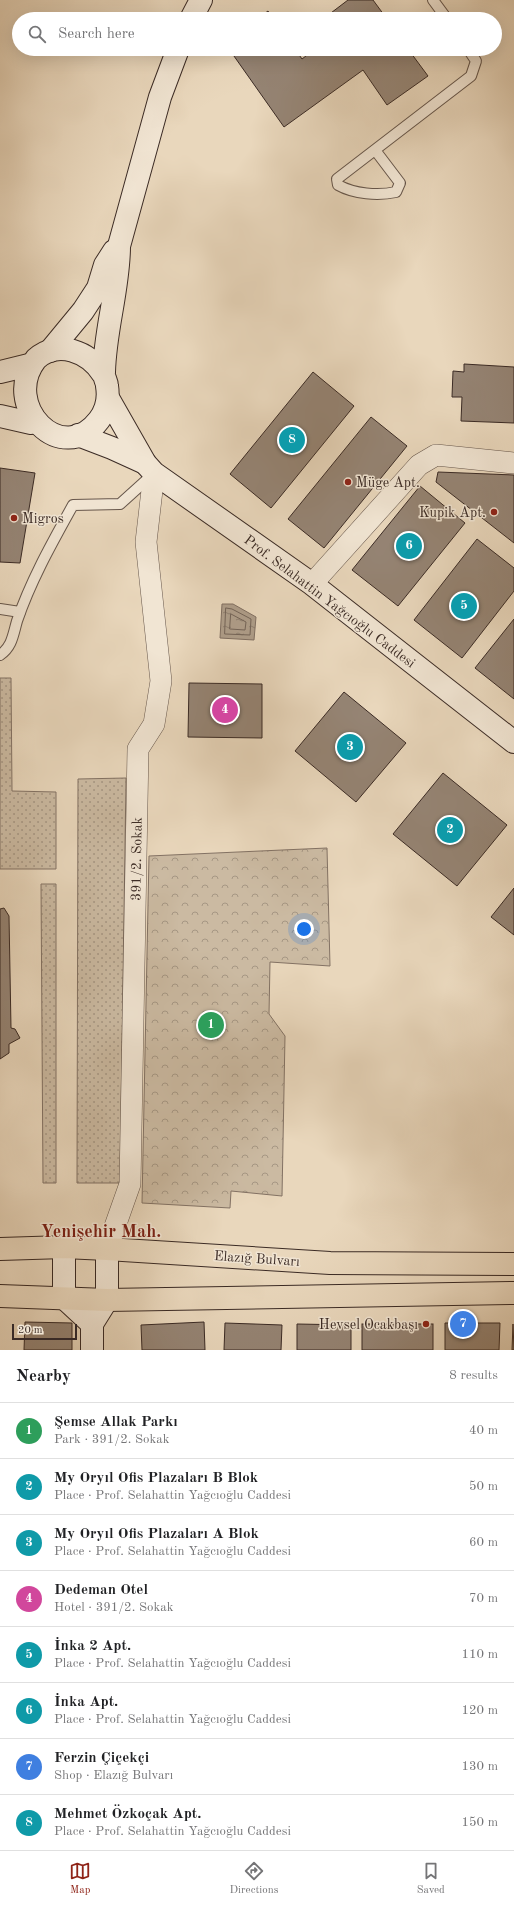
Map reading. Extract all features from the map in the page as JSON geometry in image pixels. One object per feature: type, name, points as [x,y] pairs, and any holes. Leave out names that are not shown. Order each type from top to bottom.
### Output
[{"type":"main road","name":"Elazığ Bulvarı","points":[[0,1249],[64,1247],[330,1263],[514,1264]]},
{"type":"main road","points":[[0,1296],[107,1300],[514,1293]]},
{"type":"street","points":[[195,12],[201,0]]},
{"type":"street","points":[[103,374],[108,330],[119,267],[118,246],[160,97],[175,56]]},
{"type":"street","points":[[50,351],[83,311],[98,288],[105,265],[118,246]]},
{"type":"street","points":[[62,349],[75,351],[86,355],[96,363],[103,374],[107,385],[108,398],[98,421],[89,430],[78,435],[65,437],[53,436],[41,431],[31,423],[24,413],[20,401],[20,388],[23,376],[29,366],[39,357],[50,351],[62,349]]},
{"type":"street","points":[[0,372],[29,366]]},
{"type":"street","name":"Prof. Selahattin Yağcıoğlu Caddesi","points":[[108,398],[150,468]]},
{"type":"street","points":[[0,416],[31,423]]},
{"type":"street","name":"Prof. Selahattin Yağcıoğlu Caddesi","points":[[78,435],[112,448],[150,468],[312,584],[514,742]]},
{"type":"street","points":[[312,584],[419,464],[436,455],[514,462]]},
{"type":"street","name":"391/2. Sokak","points":[[107,1249],[130,1184],[138,749],[154,724],[161,681],[146,542],[150,468]]},
{"type":"street","points":[[64,1247],[64,1298],[92,1324]]},
{"type":"street","points":[[92,1350],[92,1324],[107,1300],[107,1249]]},
{"type":"lane","points":[[433,0],[442,12]]},
{"type":"lane","points":[[375,150],[400,183],[396,192],[383,195],[347,190],[338,185],[338,179],[375,150],[471,76],[476,61],[473,56]]},
{"type":"lane","points":[[0,655],[8,650],[20,612],[46,554],[73,505],[120,504],[150,468]]},
{"type":"lane","points":[[0,609],[20,612]]},
{"type":"green space","points":[[0,678],[11,678],[12,791],[56,792],[56,869],[0,869]]},
{"type":"green space","points":[[126,778],[120,1183],[77,1183],[78,779]]},
{"type":"green space","points":[[327,848],[330,966],[270,962],[269,1014],[285,1036],[282,1196],[231,1191],[230,1208],[142,1203],[149,856]]},
{"type":"green space","points":[[41,884],[56,884],[56,1183],[43,1183]]},
{"type":"water","points":[[222,604],[233,604],[256,617],[254,640],[220,638]]},
{"type":"building","points":[[348,0],[373,0],[382,12],[332,12]]},
{"type":"building","points":[[234,56],[300,56],[302,59],[306,56],[413,56],[428,76],[387,105],[363,70],[284,127]]},
{"type":"building","points":[[464,364],[514,367],[514,423],[461,421],[462,397],[452,397],[453,371],[464,372]]},
{"type":"building","points":[[313,372],[354,406],[271,508],[230,474]]},
{"type":"building","name":"Müge Apt.","points":[[371,417],[407,446],[324,548],[288,519]]},
{"type":"building","name":"Migros","points":[[0,468],[35,473],[20,563],[0,562]]},
{"type":"building","name":"Kupik Apt.","points":[[438,472],[514,475],[514,543],[436,482]]},
{"type":"building","points":[[420,486],[465,523],[398,606],[352,570]]},
{"type":"building","points":[[477,539],[514,568],[514,591],[462,658],[414,620]]},
{"type":"building","points":[[514,619],[514,699],[475,668]]},
{"type":"building","points":[[189,683],[262,684],[262,738],[188,737]]},
{"type":"building","points":[[344,692],[406,743],[356,802],[295,751]]},
{"type":"building","points":[[443,773],[507,825],[457,886],[393,834]]},
{"type":"building","points":[[514,888],[514,935],[491,917]]},
{"type":"building","points":[[4,908],[9,916],[11,1028],[15,1029],[20,1038],[9,1044],[9,1053],[0,1059],[0,909]]},
{"type":"building","points":[[25,1322],[72,1323],[72,1350],[24,1350]]},
{"type":"building","points":[[204,1322],[205,1350],[142,1350],[141,1325]]},
{"type":"building","points":[[225,1323],[282,1325],[281,1350],[224,1350]]},
{"type":"building","points":[[445,1323],[500,1323],[499,1350],[445,1350]]},
{"type":"building","points":[[297,1324],[351,1325],[351,1350],[297,1350]]},
{"type":"building","points":[[362,1324],[433,1324],[433,1350],[362,1350]]},
{"type":"building","points":[[513,1324],[514,1350],[512,1350]]},
{"type":"place","name":"Mehmet Özkoçak Apt.","points":[[292,440]]},
{"type":"place","name":"Müge Apt.","points":[[348,482]]},
{"type":"place","name":"Kupik Apt.","points":[[494,512]]},
{"type":"place","name":"Migros","points":[[14,518]]},
{"type":"place","name":"İnka Apt.","points":[[409,546]]},
{"type":"place","name":"İnka 2 Apt.","points":[[464,606]]},
{"type":"place","name":"Dedeman Otel","points":[[225,710]]},
{"type":"place","name":"My Oryıl Ofis Plazaları A Blok","points":[[350,747]]},
{"type":"place","name":"My Oryıl Ofis Plazaları B Blok","points":[[450,830]]},
{"type":"place","name":"Şemse Allak Parkı","points":[[211,1025]]},
{"type":"place","name":"Hevsel Ocakbaşı","points":[[426,1324]]},
{"type":"place","name":"Ferzin Çiçekçi","points":[[463,1324]]},
{"type":"district","name":"Yenişehir Mah.","points":[[101,1231]]}]
